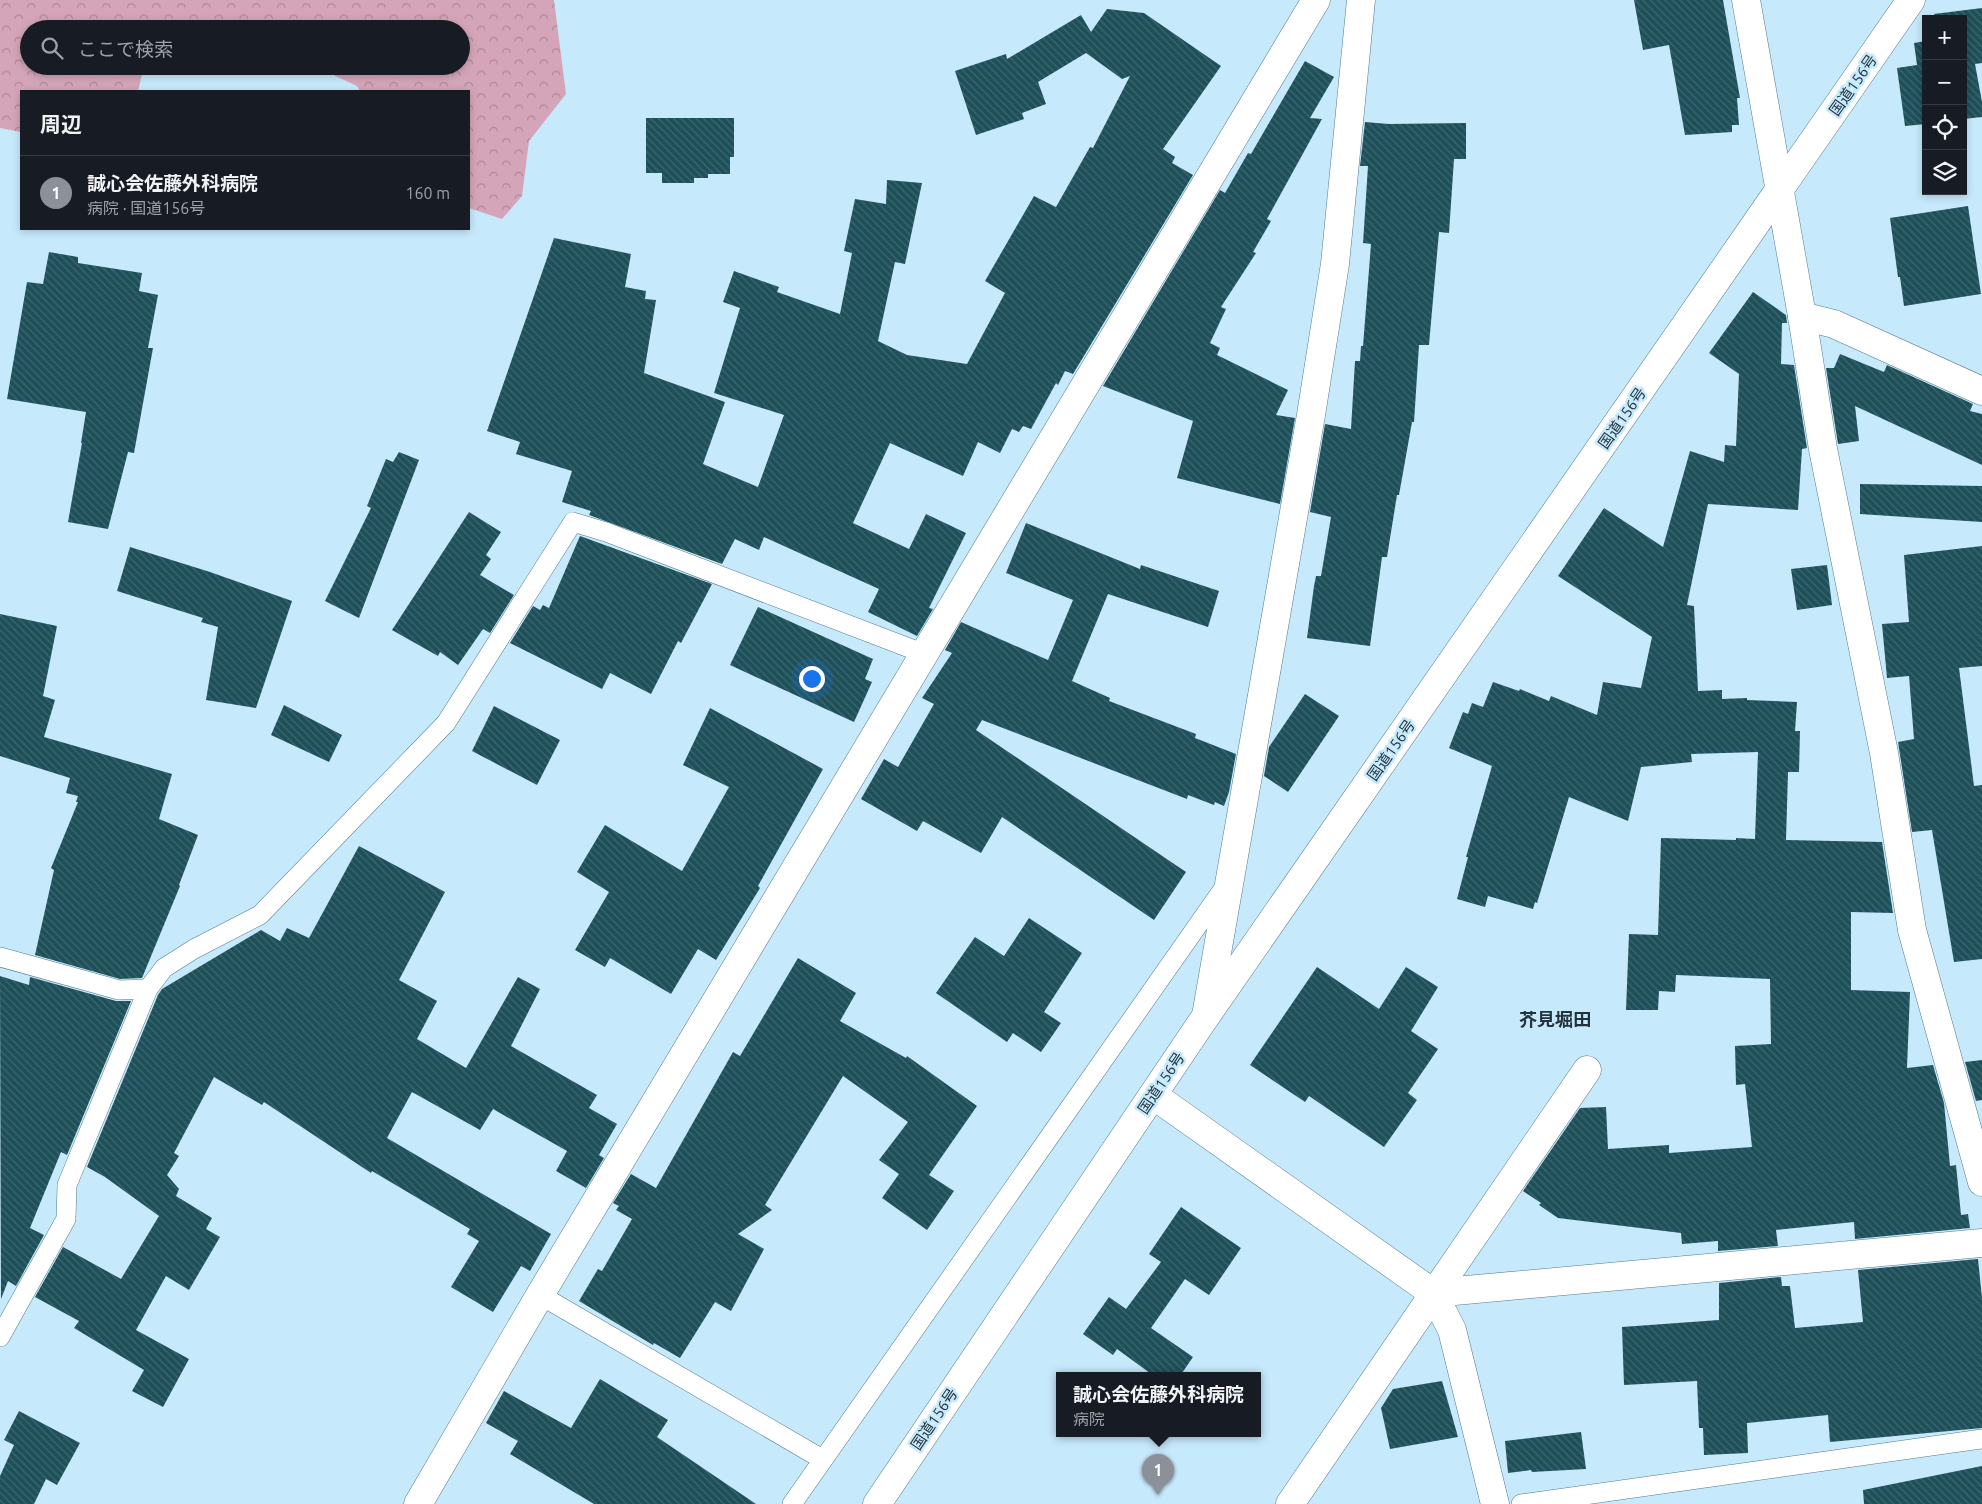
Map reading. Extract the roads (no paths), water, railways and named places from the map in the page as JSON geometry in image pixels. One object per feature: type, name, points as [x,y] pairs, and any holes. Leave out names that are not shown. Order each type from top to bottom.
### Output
[{"type":"main road","points":[[418,1504],[540,1295],[1316,0]]},
{"type":"main road","points":[[1206,1016],[1335,264],[1361,0]]},
{"type":"main road","points":[[1746,0],[1802,316],[1823,449],[1884,753],[1912,930],[1982,1182]]},
{"type":"main road","name":"国道156号","points":[[877,1504],[1206,1016],[1911,0]]},
{"type":"main road","points":[[1802,316],[1834,324],[1982,391]]},
{"type":"main road","points":[[1290,1504],[1587,1070]]},
{"type":"main road","points":[[1153,1095],[1433,1293],[1452,1330],[1495,1504]]},
{"type":"main road","points":[[1433,1293],[1982,1243]]},
{"type":"lane","points":[[0,1337],[66,1219],[67,1185],[148,988],[164,968],[194,949],[260,915],[446,723],[573,522],[606,532],[925,654]]},
{"type":"lane","points":[[792,1504],[1230,878]]},
{"type":"lane","points":[[0,957],[119,990],[148,988]]},
{"type":"lane","points":[[540,1295],[822,1459]]},
{"type":"lane","points":[[1521,1504],[1982,1440]]},
{"type":"place","name":"誠心会佐藤外科病院","points":[[1158,1495]]},
{"type":"district","name":"芥見堀田","points":[[1555,1019]]}]
